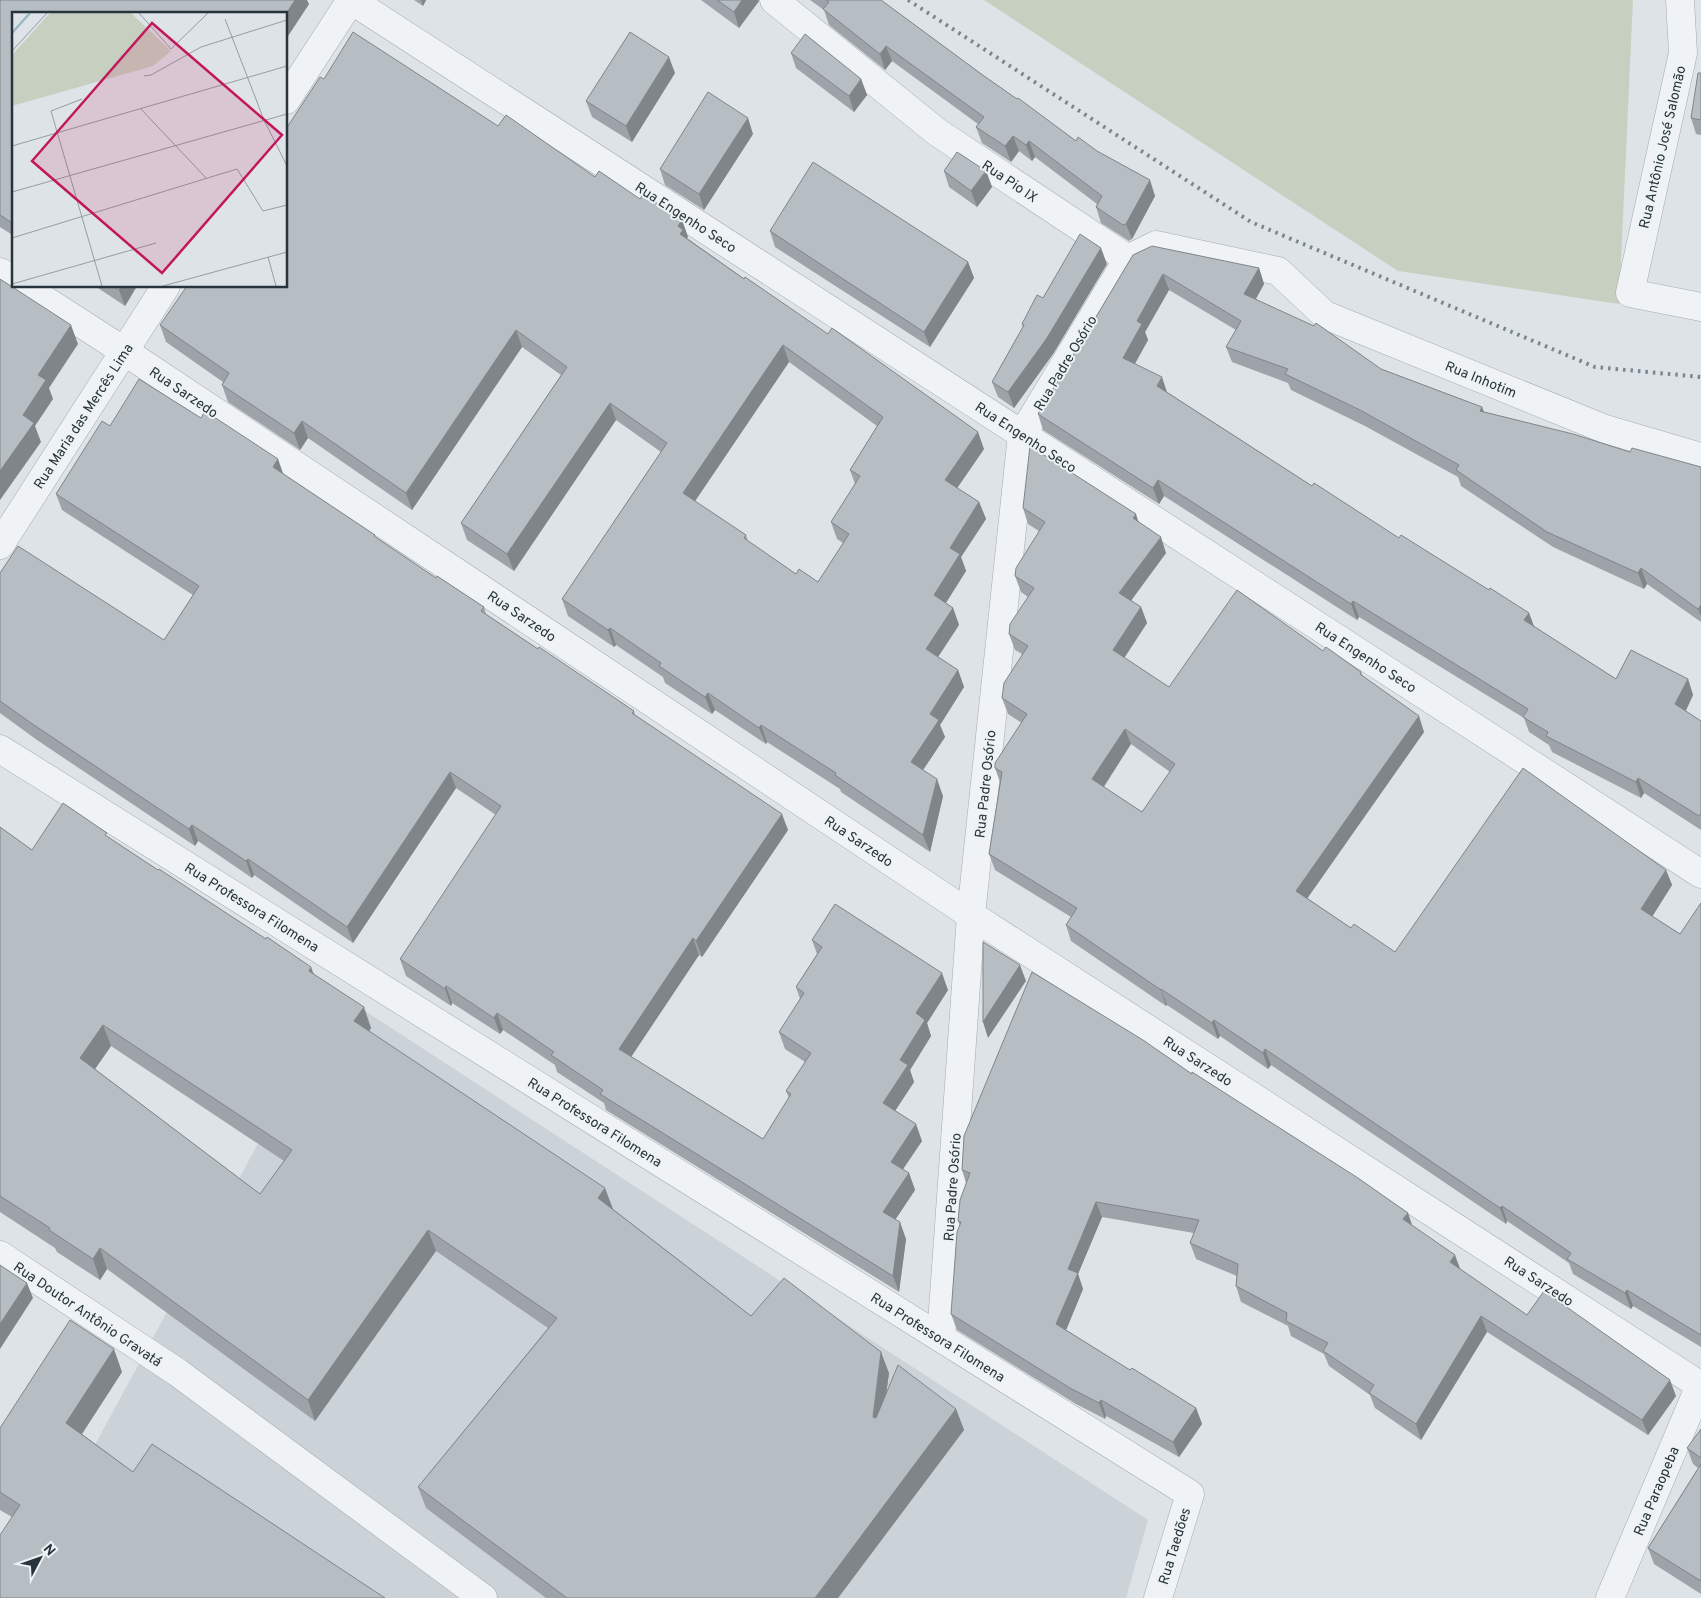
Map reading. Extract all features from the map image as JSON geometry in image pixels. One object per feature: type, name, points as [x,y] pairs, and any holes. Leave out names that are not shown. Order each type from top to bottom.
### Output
[{"type":"street","points":[[288,97],[351,0]]},
{"type":"street","name":"Rua Engenho Seco","points":[[351,0],[1701,874]]},
{"type":"street","name":"Rua Pio IX","points":[[774,0],[937,132],[1128,260]]},
{"type":"street","name":"Rua Antônio José Salomão","points":[[1680,0],[1683,53],[1630,293],[1701,307]]},
{"type":"street","name":"Rua Inhotim","points":[[1128,260],[1156,245],[1278,271],[1325,315],[1605,429],[1701,457]]},
{"type":"street","name":"Rua Padre Osório","points":[[941,1338],[971,915],[1022,435],[1128,260]]},
{"type":"street","points":[[0,272],[12,279]]},
{"type":"street","name":"Rua Sarzedo","points":[[26,288],[124,351],[971,915],[1701,1385]]},
{"type":"street","name":"Rua Maria das Mercês Lima","points":[[0,545],[165,288]]},
{"type":"street","name":"Rua Professora Filomena","points":[[0,749],[1190,1494]]},
{"type":"street","name":"Rua Doutor Antônio Gravatá","points":[[0,1255],[176,1372],[484,1598]]},
{"type":"street","name":"Rua Paraopeba","points":[[1610,1598],[1701,1385]]},
{"type":"street","name":"Rua Taedões","points":[[1158,1598],[1190,1494]]},
{"type":"shaded area","points":[[339,994],[1148,1520],[1126,1598],[12,1598]]},
{"type":"green space","points":[[984,0],[1633,0],[1619,304],[1398,271]]},
{"type":"building","points":[[0,0],[295,0],[287,12],[12,12],[12,223],[0,215]]},
{"type":"building","points":[[717,0],[742,0],[734,12]]},
{"type":"building","points":[[826,0],[881,0],[1076,141],[1078,137],[1097,151],[1150,180],[1126,224],[1123,225],[1096,207],[1102,196],[1029,141],[1026,145],[1013,136],[1005,146],[976,127],[984,117],[886,46],[880,54],[823,9],[829,2]]},
{"type":"building","points":[[353,32],[498,126],[506,115],[595,177],[599,171],[640,199],[643,194],[682,220],[678,226],[683,230],[680,234],[828,334],[832,328],[978,432],[945,480],[979,502],[950,548],[960,554],[934,595],[953,608],[926,649],[958,670],[930,714],[939,720],[911,762],[937,779],[923,835],[835,775],[836,773],[761,725],[759,728],[708,693],[705,697],[659,666],[661,663],[610,628],[608,630],[562,599],[667,443],[610,403],[507,554],[461,523],[567,367],[516,330],[406,493],[302,421],[294,433],[222,385],[229,373],[160,325],[186,288],[288,288],[288,126],[320,77],[324,79]],"holes":[[[783,345],[883,417],[850,470],[860,476],[831,522],[849,534],[818,582],[799,569],[796,574],[744,538],[746,535],[683,493]]]},
{"type":"building","points":[[630,32],[669,57],[626,126],[586,101]]},
{"type":"building","points":[[805,34],[861,79],[849,96],[791,53]]},
{"type":"building","points":[[1698,73],[1701,73],[1701,120],[1691,118]]},
{"type":"building","points":[[708,92],[748,118],[699,194],[660,169]]},
{"type":"building","points":[[957,152],[986,171],[971,191],[944,171]]},
{"type":"building","points":[[813,162],[968,262],[924,332],[770,231]]},
{"type":"building","points":[[1080,234],[1101,248],[1047,338],[1008,392],[992,382],[1024,325],[1022,324],[1037,295],[1043,298]]},
{"type":"building","points":[[1152,246],[1259,268],[1244,294],[1314,326],[1316,323],[1381,369],[1482,407],[1480,411],[1573,434],[1630,452],[1632,448],[1701,467],[1701,605],[1698,609],[1641,568],[1638,573],[1547,532],[1456,470],[1459,465],[1360,410],[1285,374],[1288,369],[1226,347],[1241,321],[1163,274],[1137,321],[1142,324],[1123,358],[1162,377],[1157,386],[1312,486],[1314,483],[1399,538],[1401,535],[1529,613],[1524,620],[1616,679],[1631,650],[1688,679],[1675,704],[1701,721],[1701,813],[1699,816],[1638,778],[1636,782],[1546,736],[1548,732],[1523,717],[1528,709],[1353,601],[1351,604],[1158,480],[1153,488],[1038,414],[1133,255]]},
{"type":"building","points":[[0,279],[71,325],[38,375],[46,380],[23,415],[34,423],[0,471]]},
{"type":"building","points":[[139,379],[201,418],[205,411],[278,459],[273,467],[436,578],[437,576],[484,607],[481,611],[538,649],[539,647],[634,711],[632,713],[782,814],[696,941],[693,938],[619,1049],[763,1139],[791,1094],[786,1091],[811,1053],[779,1032],[804,993],[796,987],[822,947],[812,940],[835,904],[942,973],[916,1013],[925,1020],[900,1060],[908,1065],[883,1103],[916,1124],[891,1162],[909,1173],[883,1212],[900,1222],[893,1276],[600,1094],[603,1090],[551,1055],[554,1052],[497,1013],[494,1018],[446,986],[445,989],[400,959],[501,806],[450,772],[347,927],[248,859],[246,861],[192,825],[189,829],[0,701],[0,573],[18,546],[164,640],[199,586],[56,494],[102,421],[110,426]]},
{"type":"building","points":[[1030,446],[1136,514],[1133,518],[1161,537],[1119,593],[1141,607],[1113,650],[1169,687],[1237,590],[1323,651],[1326,647],[1419,716],[1296,891],[1351,928],[1354,924],[1395,952],[1523,768],[1666,870],[1641,909],[1680,934],[1701,903],[1701,1335],[1627,1290],[1625,1293],[1567,1259],[1571,1253],[1502,1206],[1500,1208],[1265,1049],[1263,1053],[1214,1020],[1212,1023],[1161,990],[1066,925],[1077,908],[989,854],[1002,772],[995,768],[995,763],[1027,714],[1002,698],[1004,683],[1028,646],[1009,634],[1010,624],[1034,588],[1015,576],[1016,568],[1045,522],[1023,508]],"holes":[[[1125,729],[1175,764],[1142,812],[1092,779]]]},
{"type":"building","points":[[63,803],[107,833],[105,835],[266,939],[267,937],[311,967],[309,971],[364,1007],[354,1021],[605,1188],[598,1198],[751,1316],[784,1278],[881,1352],[873,1417],[876,1418],[898,1365],[956,1409],[815,1598],[567,1598],[418,1487],[557,1318],[428,1230],[308,1400],[100,1248],[93,1259],[49,1230],[50,1228],[0,1196],[0,827],[32,850]],"holes":[[[103,1025],[292,1150],[260,1194],[80,1058]]]},
{"type":"building","points":[[983,942],[1020,965],[983,1022]]},
{"type":"building","points":[[1032,972],[1143,1040],[1192,1074],[1192,1072],[1358,1178],[1408,1213],[1403,1219],[1455,1255],[1450,1262],[1527,1315],[1544,1291],[1670,1380],[1642,1420],[1481,1316],[1416,1424],[1369,1393],[1374,1385],[1323,1351],[1328,1343],[1286,1321],[1287,1313],[1236,1286],[1238,1264],[1190,1243],[1199,1220],[1096,1202],[1068,1269],[1078,1273],[1056,1324],[1196,1408],[1173,1442],[1101,1400],[1099,1403],[1070,1388],[951,1314],[957,1232],[961,1222],[958,1221],[960,1200],[970,1173],[962,1170],[964,1136]]},
{"type":"building","points":[[0,1265],[27,1283],[0,1324]]},
{"type":"building","points":[[70,1320],[114,1349],[66,1423],[133,1472],[152,1444],[385,1598],[0,1598],[0,1535],[20,1505],[0,1492],[0,1428]]},
{"type":"building","points":[[1701,1429],[1701,1458],[1687,1448]]},
{"type":"building","points":[[1701,1464],[1701,1581],[1648,1548]]},
{"type":"railway","points":[[908,0],[1251,222],[1595,367],[1701,377]]}]
